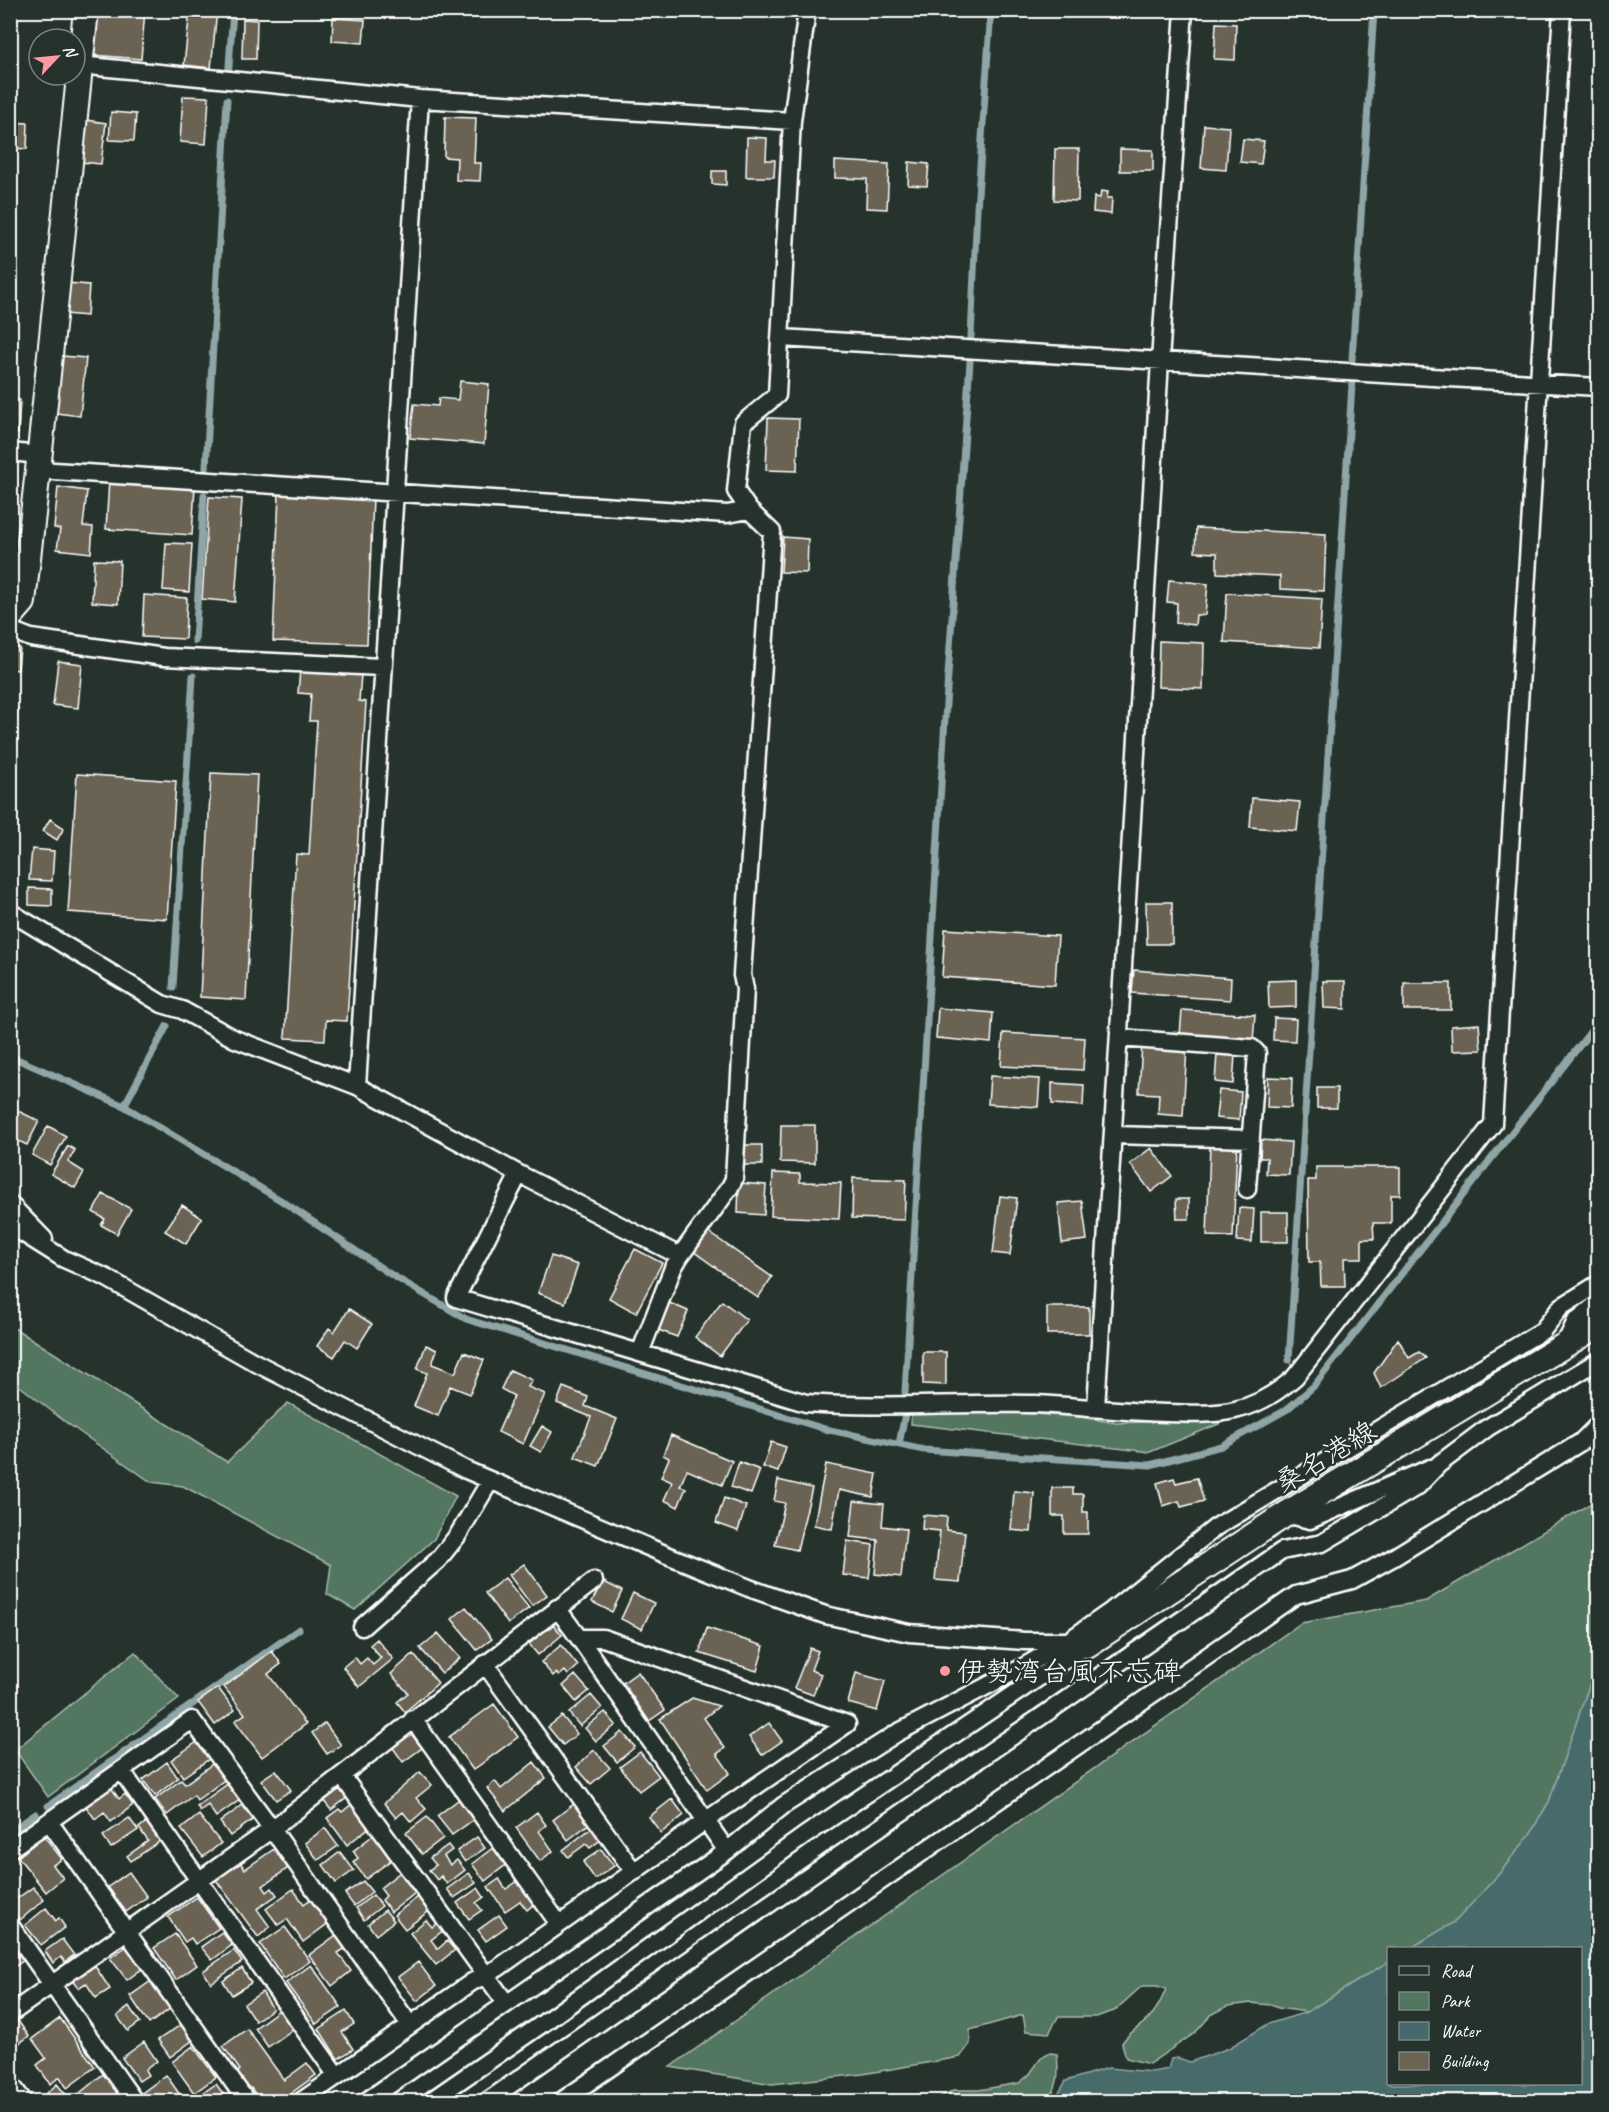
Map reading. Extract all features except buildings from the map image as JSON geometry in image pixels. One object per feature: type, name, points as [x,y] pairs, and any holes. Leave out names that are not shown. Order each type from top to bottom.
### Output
[{"type":"main road","points":[[84,27],[86,10]]},
{"type":"main road","points":[[10,617],[23,602],[77,87]]},
{"type":"main road","name":"桑名港線","points":[[1077,1643],[1599,1325]]},
{"type":"street","points":[[640,1353],[673,1268],[734,1179],[745,989],[742,975],[772,532],[749,510],[736,491],[743,423],[777,395],[792,122],[807,10]]},
{"type":"street","points":[[1096,1408],[1160,361],[1184,10]]},
{"type":"street","points":[[519,1174],[456,1298],[806,1403],[852,1407],[1032,1404],[1096,1408],[1119,1412],[1203,1414],[1237,1410],[1278,1391],[1295,1377],[1493,1124],[1562,10]]},
{"type":"street","points":[[87,66],[420,99],[792,122]]},
{"type":"street","points":[[357,1086],[420,99]]},
{"type":"street","points":[[781,338],[1599,387]]},
{"type":"street","points":[[10,452],[39,462],[394,492],[727,513],[749,510]]},
{"type":"street","points":[[10,630],[31,638],[164,657],[382,667]]},
{"type":"street","points":[[10,912],[162,1004],[182,1010],[235,1039],[357,1086],[519,1174],[680,1256]]},
{"type":"street","points":[[1120,1038],[1252,1048],[1257,1053],[1247,1189]]},
{"type":"street","points":[[1114,1135],[1251,1139]]},
{"type":"street","points":[[10,1204],[63,1259]]},
{"type":"street","points":[[10,1225],[63,1259]]},
{"type":"street","points":[[10,1237],[105,1276],[256,1363],[490,1481],[749,1588],[825,1615],[909,1633],[1077,1643]]},
{"type":"street","points":[[429,2102],[1077,1643],[1111,1611],[1215,1527],[1542,1331],[1560,1307],[1599,1284]]},
{"type":"street","points":[[1563,1347],[1576,1321],[1599,1304]]},
{"type":"street","points":[[486,2102],[828,1863],[1282,1551],[1322,1543],[1418,1486],[1439,1464],[1486,1428],[1599,1361]]},
{"type":"street","points":[[560,2102],[1296,1595],[1352,1580],[1394,1557],[1581,1442],[1599,1425]]},
{"type":"street","points":[[1286,1514],[1310,1520],[1439,1464]]},
{"type":"street","points":[[362,1627],[438,1560],[458,1535],[490,1481]]},
{"type":"street","points":[[10,2014],[272,1829],[594,1581]]},
{"type":"street","points":[[557,1608],[727,1851]]},
{"type":"street","points":[[300,2102],[847,1724],[603,1638],[579,1638]]},
{"type":"street","points":[[365,2102],[727,1851],[784,1805],[897,1733],[1023,1667],[1077,1643]]},
{"type":"street","points":[[485,1664],[634,1872]]},
{"type":"street","points":[[414,1719],[558,1924]]},
{"type":"street","points":[[10,1849],[50,1823],[192,1720],[410,2025]]},
{"type":"street","points":[[121,1770],[337,2076]]},
{"type":"street","points":[[342,1776],[506,2003]]},
{"type":"street","points":[[50,1823],[247,2102]]},
{"type":"street","points":[[10,1925],[135,2102]]},
{"type":"street","points":[[10,2083],[24,2102]]},
{"type":"green space","points":[[11,1326],[227,1462],[288,1403],[456,1496],[434,1539],[355,1610],[327,1594],[331,1565],[183,1486],[151,1482],[64,1421],[11,1379]]},
{"type":"green space","points":[[911,1413],[1017,1413],[1080,1417],[1116,1423],[1231,1419],[1150,1452],[911,1424]]},
{"type":"green space","points":[[1598,1499],[1598,1660],[1549,1802],[1529,1836],[1499,1874],[1456,1921],[1413,1947],[1387,1947],[1387,1963],[1307,2012],[1251,2003],[1228,2006],[1211,2015],[1195,2033],[1149,2064],[1126,2058],[1122,2043],[1156,2009],[1166,1989],[1157,1986],[1142,1986],[1114,2011],[1096,2017],[1058,2017],[1049,2033],[1026,2031],[1023,2015],[970,2030],[970,2044],[960,2057],[863,2074],[772,2084],[670,2067],[1301,1623],[1426,1601]]},
{"type":"green space","points":[[135,1652],[179,1699],[48,1797],[15,1750]]},
{"type":"green space","points":[[1050,2053],[1057,2054],[1058,2074],[1054,2090],[1047,2101],[939,2101],[938,2098],[954,2090],[979,2090],[1019,2083],[1029,2075],[1041,2058]]},
{"type":"water","points":[[1598,1660],[1598,2101],[1054,2101],[1066,2081],[1108,2068],[1152,2072],[1168,2069],[1171,2059],[1178,2058],[1190,2062],[1229,2048],[1268,2024],[1307,2012],[1387,1963],[1387,2085],[1582,2085],[1582,1947],[1413,1947],[1456,1921],[1499,1874],[1529,1836],[1549,1802]]},
{"type":"waterway","points":[[228,80],[233,10]]},
{"type":"waterway","points":[[971,337],[977,209],[991,10]]},
{"type":"waterway","points":[[1352,360],[1374,10]]},
{"type":"waterway","points":[[206,468],[227,100]]},
{"type":"waterway","points":[[905,1392],[945,718],[970,361]]},
{"type":"waterway","points":[[1289,1360],[1352,385]]},
{"type":"waterway","points":[[195,641],[204,495]]},
{"type":"waterway","points":[[173,987],[193,676]]},
{"type":"waterway","points":[[10,1056],[124,1106],[282,1201],[390,1274],[466,1319],[825,1429],[924,1450],[1150,1465],[1221,1446],[1286,1410],[1314,1386],[1598,1022]]},
{"type":"waterway","points":[[124,1106],[167,1026]]},
{"type":"waterway","points":[[899,1444],[905,1414]]},
{"type":"waterway","points":[[48,1806],[299,1629]]},
{"type":"waterway","points":[[10,1832],[36,1814]]},
{"type":"place","name":"伊勢湾台風不忘碑","points":[[945,1671]]}]
